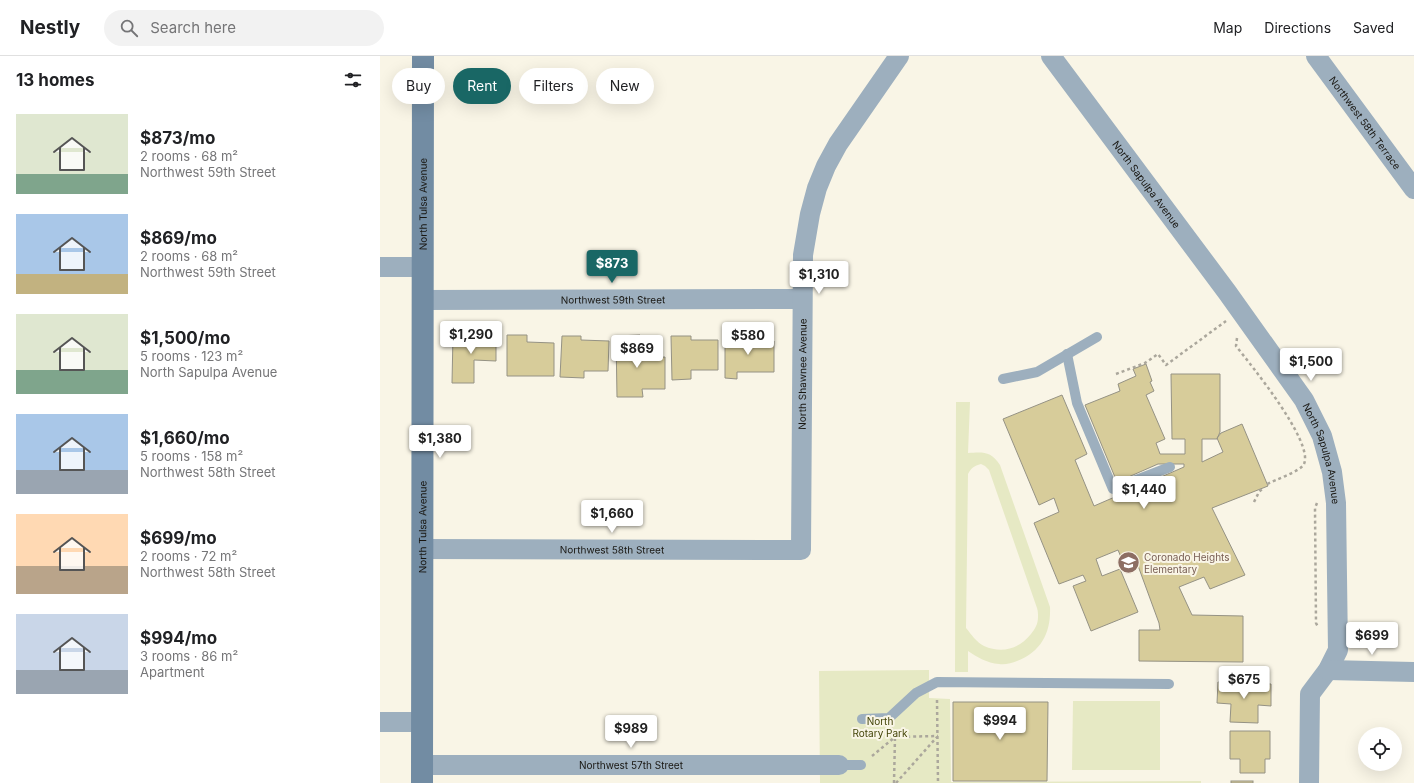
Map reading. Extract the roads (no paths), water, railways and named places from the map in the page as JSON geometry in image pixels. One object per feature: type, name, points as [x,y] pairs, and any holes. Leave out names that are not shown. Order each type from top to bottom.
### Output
[{"type":"street","name":"North Tulsa Avenue","points":[[422,774],[423,56]]},
{"type":"street","name":"North Shawnee Avenue","points":[[801,550],[803,255],[810,214],[817,188],[838,144],[900,56]]},
{"type":"street","name":"North Sapulpa Avenue","points":[[1051,56],[1227,292],[1304,400],[1322,436],[1332,472],[1336,503],[1338,650],[1328,670],[1310,694],[1309,783]]},
{"type":"street","name":"Northwest 58th Terrace","points":[[1316,56],[1414,189]]},
{"type":"street","points":[[380,267],[422,268]]},
{"type":"street","name":"Northwest 59th Street","points":[[422,300],[802,299]]},
{"type":"street","name":"Northwest 58th Street","points":[[423,549],[801,550]]},
{"type":"street","points":[[1328,670],[1414,672]]},
{"type":"street","points":[[380,722],[423,722]]},
{"type":"street","name":"Northwest 57th Street","points":[[422,774],[839,766]]},
{"type":"lane","points":[[1004,379],[1037,372],[1097,337]]},
{"type":"lane","points":[[1067,354],[1077,402],[1113,489],[1170,467]]},
{"type":"lane","points":[[862,719],[889,718],[916,693],[937,682],[1169,684]]},
{"type":"lane","points":[[839,766],[861,765]]},
{"type":"place","name":"Coronado Heights Elementary","points":[[1129,563]]},
{"type":"park label","name":"North Rotary Park","points":[[880,726]]}]
